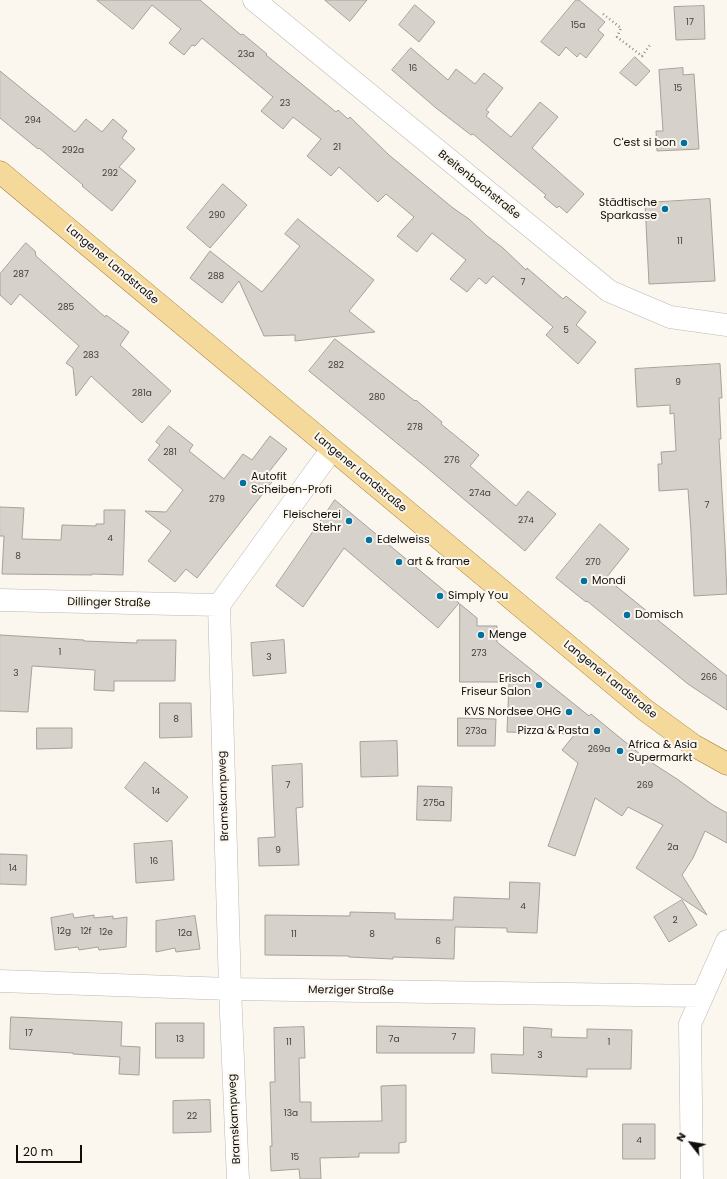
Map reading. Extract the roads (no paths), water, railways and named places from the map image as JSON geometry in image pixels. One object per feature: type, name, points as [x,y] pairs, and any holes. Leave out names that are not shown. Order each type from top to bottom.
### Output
[{"type":"main road","name":"Langener Landstraße","points":[[0,172],[645,710],[693,745],[727,764]]},
{"type":"street","name":"Breitenbachstraße","points":[[260,2],[609,291],[670,317],[727,325]]},
{"type":"street","points":[[219,605],[332,449]]},
{"type":"street","name":"Dillinger Straße","points":[[0,600],[219,605]]},
{"type":"street","name":"Bramskampweg","points":[[219,605],[230,989],[238,1179]]},
{"type":"street","points":[[692,1179],[690,1024],[727,941]]},
{"type":"street","name":"Merziger Straße","points":[[0,981],[230,989],[702,996]]},
{"type":"place","name":"C'est si bon","points":[[684,143]]},
{"type":"place","name":"Städtische Sparkasse","points":[[665,209]]},
{"type":"place","name":"Autofit Scheiben-Profi","points":[[243,483]]},
{"type":"place","name":"Fleischerei Stehr","points":[[349,521]]},
{"type":"place","name":"Edelweiss","points":[[369,540]]},
{"type":"place","name":"art & frame","points":[[399,562]]},
{"type":"place","name":"Mondi","points":[[584,581]]},
{"type":"place","name":"Simply You","points":[[440,596]]},
{"type":"place","name":"Domisch","points":[[627,615]]},
{"type":"place","name":"Menge","points":[[481,635]]},
{"type":"place","name":"Erisch Friseur Salon","points":[[539,685]]},
{"type":"place","name":"KVS Nordsee OHG","points":[[569,712]]},
{"type":"place","name":"Pizza & Pasta","points":[[597,731]]},
{"type":"place","name":"Africa & Asia Supermarkt","points":[[620,751]]}]
